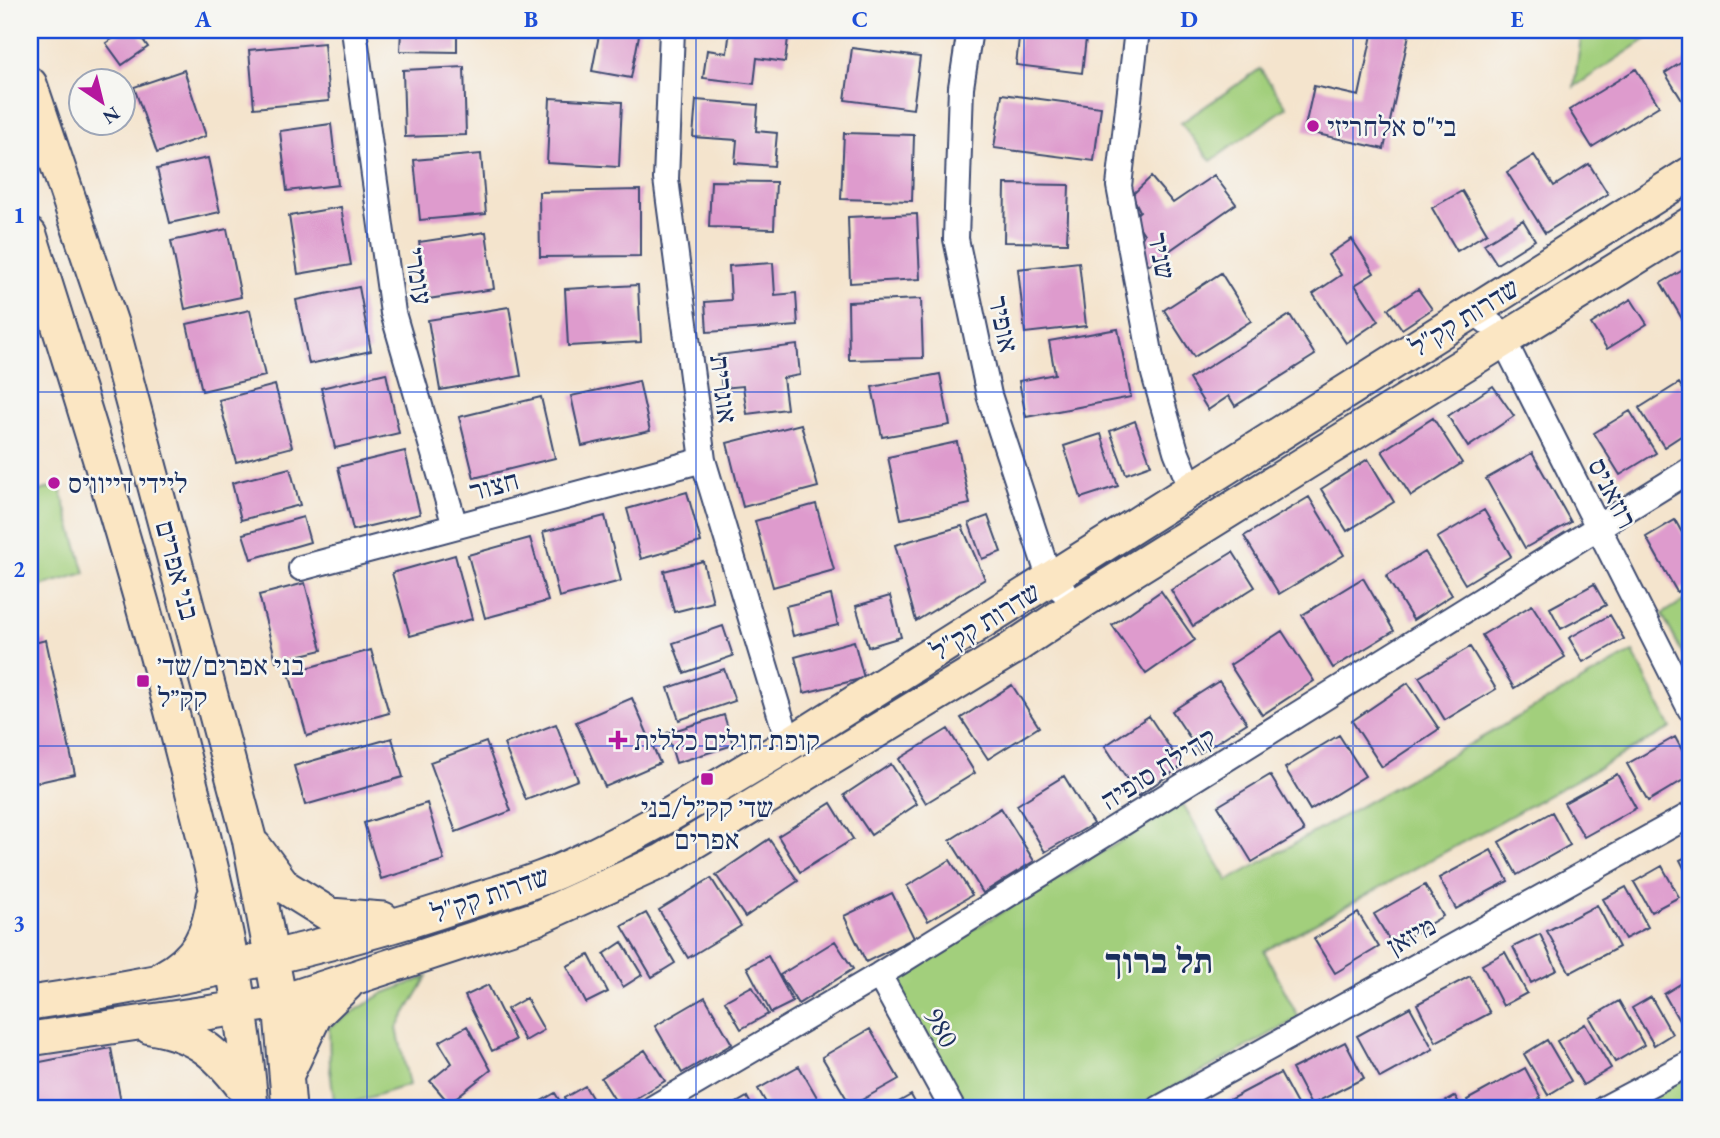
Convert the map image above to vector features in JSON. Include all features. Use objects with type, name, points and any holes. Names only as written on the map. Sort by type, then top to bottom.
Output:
[{"type":"main road","name":"בני אפרים","points":[[30,84],[112,326],[248,838],[281,1002],[289,1108]]},
{"type":"main road","name":"שדרות קק\"ל","points":[[30,1003],[148,985],[273,957],[414,920],[556,873],[685,807],[789,744],[1690,174]]},
{"type":"main road","name":"שדרות קק\"ל","points":[[30,1039],[281,1002],[537,918],[662,861],[1010,650],[1084,600],[1690,224]]},
{"type":"main road","name":"בני אפרים","points":[[30,234],[146,610],[216,884],[233,966],[250,1102]]},
{"type":"main road","points":[[248,838],[285,887],[330,915],[414,920]]},
{"type":"main road","points":[[148,985],[167,976],[195,954],[205,939],[211,920],[216,884]]},
{"type":"main road","points":[[287,1074],[315,1015],[351,980]]},
{"type":"main road","points":[[134,1025],[179,1034],[199,1042],[228,1066],[250,1102]]},
{"type":"street","name":"עומרי","points":[[354,30],[393,313],[455,526]]},
{"type":"street","name":"אוגרית","points":[[672,30],[666,179],[703,460],[789,744]]},
{"type":"street","name":"אופיר","points":[[970,30],[961,87],[956,239],[989,395],[1050,580]]},
{"type":"street","name":"שניר","points":[[1136,30],[1119,186],[1154,374],[1176,451],[1191,488]]},
{"type":"street","name":"רוזאניס","points":[[1474,312],[1497,329],[1504,341],[1690,709]]},
{"type":"street","name":"חצור","points":[[301,568],[703,460]]},
{"type":"street","name":"קהילת סופיה","points":[[653,1108],[879,975],[1598,530],[1690,470]]},
{"type":"street","points":[[1050,580],[1071,598],[1084,600]]},
{"type":"street","name":"מיזאן","points":[[1160,1108],[1690,815]]},
{"type":"street","name":"980","points":[[879,975],[952,1108]]},
{"type":"street","points":[[1605,1108],[1690,1063]]},
{"type":"green space","points":[[1582,30],[1660,30],[1574,87]]},
{"type":"green space","points":[[1260,69],[1287,107],[1211,161],[1181,123]]},
{"type":"green space","points":[[59,485],[85,573],[30,589],[30,494]]},
{"type":"green space","points":[[1690,597],[1690,668],[1662,614]]},
{"type":"green space","points":[[1633,652],[1671,728],[1264,951],[1299,1018],[1136,1108],[965,1108],[891,978],[1183,804],[1228,881]]},
{"type":"green space","points":[[427,977],[397,1028],[409,1085],[335,1108],[330,1069],[329,1027],[384,993]]},
{"type":"green space","points":[[1690,1075],[1690,1108],[1626,1108]]},
{"type":"building","points":[[126,30],[136,30],[148,47],[122,65],[106,43]]},
{"type":"building","points":[[401,30],[457,30],[457,52],[400,51]]},
{"type":"building","points":[[600,30],[640,30],[631,78],[592,71]]},
{"type":"building","points":[[730,30],[789,30],[785,62],[757,58],[754,84],[703,78],[707,50],[727,53]]},
{"type":"building","points":[[1020,30],[1087,30],[1082,73],[1016,65]]},
{"type":"building","points":[[1373,30],[1410,30],[1384,149],[1304,131],[1314,86],[1359,96]]},
{"type":"building","points":[[324,43],[329,101],[254,108],[249,50]]},
{"type":"building","points":[[852,48],[920,57],[913,109],[845,100]]},
{"type":"building","points":[[1690,57],[1690,113],[1665,73]]},
{"type":"building","points":[[464,67],[466,135],[405,137],[403,70]]},
{"type":"building","points":[[1636,69],[1659,106],[1592,147],[1569,110]]},
{"type":"building","points":[[184,70],[206,136],[157,153],[136,86]]},
{"type":"building","points":[[1002,94],[1101,107],[1094,161],[994,148]]},
{"type":"building","points":[[550,98],[622,102],[619,167],[547,163]]},
{"type":"building","points":[[696,100],[758,105],[756,131],[777,133],[774,166],[735,163],[737,140],[693,137]]},
{"type":"building","points":[[331,124],[338,185],[287,191],[280,131]]},
{"type":"building","points":[[844,133],[914,135],[912,201],[841,199]]},
{"type":"building","points":[[481,154],[486,214],[420,220],[414,160]]},
{"type":"building","points":[[1534,155],[1554,186],[1589,164],[1608,194],[1545,233],[1507,172]]},
{"type":"building","points":[[208,158],[220,212],[170,223],[157,169]]},
{"type":"building","points":[[1214,175],[1236,204],[1149,265],[1138,247],[1144,234],[1133,217],[1140,211],[1132,195],[1151,177],[1173,203]]},
{"type":"building","points":[[711,181],[776,182],[774,229],[709,227]]},
{"type":"building","points":[[1005,184],[1069,185],[1067,243],[1004,242]]},
{"type":"building","points":[[640,190],[640,256],[540,257],[539,192]]},
{"type":"building","points":[[1462,191],[1487,233],[1457,251],[1432,208]]},
{"type":"building","points":[[341,207],[351,265],[298,274],[289,216]]},
{"type":"building","points":[[917,214],[920,279],[850,283],[848,217]]},
{"type":"building","points":[[1523,220],[1535,240],[1497,264],[1484,244]]},
{"type":"building","points":[[227,229],[241,297],[185,309],[171,241]]},
{"type":"building","points":[[486,232],[494,289],[428,299],[419,242]]},
{"type":"building","points":[[1352,239],[1374,273],[1355,285],[1379,321],[1346,343],[1313,294],[1341,275],[1328,255]]},
{"type":"building","points":[[1079,262],[1086,326],[1025,333],[1018,269]]},
{"type":"building","points":[[773,263],[775,295],[796,293],[798,326],[707,332],[705,302],[731,300],[729,266]]},
{"type":"building","points":[[1690,266],[1690,318],[1684,322],[1661,283]]},
{"type":"building","points":[[1221,273],[1251,321],[1194,357],[1164,310]]},
{"type":"building","points":[[638,285],[641,342],[568,346],[565,289]]},
{"type":"building","points":[[359,287],[371,351],[309,364],[296,300]]},
{"type":"building","points":[[1418,289],[1432,309],[1402,329],[1388,309]]},
{"type":"building","points":[[921,299],[923,358],[849,360],[848,302]]},
{"type":"building","points":[[1631,299],[1647,324],[1607,349],[1591,324]]},
{"type":"building","points":[[509,307],[521,376],[440,390],[428,320]]},
{"type":"building","points":[[250,310],[265,376],[202,391],[187,324]]},
{"type":"building","points":[[1290,315],[1315,355],[1235,406],[1229,396],[1208,410],[1189,379]]},
{"type":"building","points":[[1118,329],[1131,397],[1026,417],[1019,381],[1055,374],[1049,341]]},
{"type":"building","points":[[797,345],[800,375],[783,378],[787,409],[747,414],[743,386],[722,388],[718,355]]},
{"type":"building","points":[[386,373],[399,433],[335,448],[321,388]]},
{"type":"building","points":[[940,374],[950,425],[882,437],[872,387]]},
{"type":"building","points":[[639,381],[650,431],[582,446],[571,396]]},
{"type":"building","points":[[1679,383],[1690,400],[1690,430],[1664,447],[1639,408]]},
{"type":"building","points":[[275,385],[292,447],[236,462],[219,400]]},
{"type":"building","points":[[1493,386],[1514,416],[1468,447],[1448,416]]},
{"type":"building","points":[[541,397],[555,458],[474,478],[459,417]]},
{"type":"building","points":[[1630,411],[1656,453],[1620,475],[1594,433]]},
{"type":"building","points":[[1433,418],[1462,463],[1411,496],[1382,451]]},
{"type":"building","points":[[1135,421],[1151,465],[1126,474],[1110,431]]},
{"type":"building","points":[[801,424],[818,487],[743,507],[727,443]]},
{"type":"building","points":[[1101,434],[1118,486],[1081,498],[1064,446]]},
{"type":"building","points":[[957,442],[970,504],[901,519],[888,457]]},
{"type":"building","points":[[405,451],[420,514],[353,530],[338,467]]},
{"type":"building","points":[[1532,453],[1571,522],[1525,548],[1486,479]]},
{"type":"building","points":[[1368,459],[1394,502],[1347,531],[1321,489]]},
{"type":"building","points":[[290,468],[300,505],[241,520],[232,483]]},
{"type":"building","points":[[687,492],[701,542],[641,559],[627,509]]},
{"type":"building","points":[[1309,497],[1344,555],[1279,594],[1244,536]]},
{"type":"building","points":[[816,504],[834,570],[773,587],[755,521]]},
{"type":"building","points":[[1484,510],[1511,556],[1465,584],[1437,538]]},
{"type":"building","points":[[605,516],[621,581],[559,597],[543,532]]},
{"type":"building","points":[[988,516],[1001,552],[982,559],[969,523]]},
{"type":"building","points":[[303,517],[310,542],[251,559],[243,534]]},
{"type":"building","points":[[1675,520],[1690,547],[1690,584],[1677,592],[1646,537]]},
{"type":"building","points":[[962,526],[985,579],[916,621],[895,545]]},
{"type":"building","points":[[530,538],[548,601],[485,618],[468,555]]},
{"type":"building","points":[[1233,552],[1255,587],[1193,626],[1171,590]]},
{"type":"building","points":[[1425,552],[1452,595],[1413,620],[1386,576]]},
{"type":"building","points":[[455,555],[472,619],[410,636],[392,573]]},
{"type":"building","points":[[703,561],[713,602],[674,612],[664,571]]},
{"type":"building","points":[[1363,578],[1394,631],[1333,668],[1302,615]]},
{"type":"building","points":[[305,583],[322,650],[276,661],[259,595]]},
{"type":"building","points":[[1594,584],[1606,605],[1561,629],[1550,608]]},
{"type":"building","points":[[1161,591],[1195,640],[1146,674],[1112,625]]},
{"type":"building","points":[[831,595],[838,625],[793,636],[786,606]]},
{"type":"building","points":[[890,596],[901,637],[868,647],[856,606]]},
{"type":"building","points":[[1532,605],[1565,657],[1514,688],[1482,635]]},
{"type":"building","points":[[1610,615],[1624,639],[1583,662],[1569,638]]},
{"type":"building","points":[[723,626],[733,656],[684,673],[673,643]]},
{"type":"building","points":[[1282,631],[1314,681],[1262,715],[1230,665]]},
{"type":"building","points":[[46,640],[75,774],[30,784],[30,644]]},
{"type":"building","points":[[854,641],[864,678],[804,693],[795,657]]},
{"type":"building","points":[[1470,647],[1496,689],[1445,720],[1419,677]]},
{"type":"building","points":[[371,650],[389,713],[307,736],[289,673]]},
{"type":"building","points":[[724,669],[735,701],[679,720],[668,688]]},
{"type":"building","points":[[1219,681],[1247,723],[1200,753],[1172,711]]},
{"type":"building","points":[[1408,683],[1439,729],[1382,767],[1352,721]]},
{"type":"building","points":[[1012,685],[1039,727],[988,759],[961,718]]},
{"type":"building","points":[[632,698],[660,763],[605,787],[576,722]]},
{"type":"building","points":[[724,715],[733,745],[676,763],[667,733]]},
{"type":"building","points":[[1149,716],[1182,766],[1138,796],[1105,746]]},
{"type":"building","points":[[556,724],[578,780],[526,800],[504,744]]},
{"type":"building","points":[[948,729],[975,773],[926,803],[899,759]]},
{"type":"building","points":[[1339,735],[1365,776],[1310,810],[1285,768]]},
{"type":"building","points":[[1675,737],[1690,765],[1690,776],[1648,801],[1627,764]]},
{"type":"building","points":[[392,738],[403,777],[305,805],[294,766]]},
{"type":"building","points":[[486,742],[511,811],[456,832],[430,762]]},
{"type":"building","points":[[891,764],[917,804],[871,835],[844,795]]},
{"type":"building","points":[[1617,774],[1636,808],[1584,837],[1564,803]]},
{"type":"building","points":[[1270,775],[1304,831],[1252,862],[1218,806]]},
{"type":"building","points":[[1064,776],[1093,824],[1045,852],[1017,805]]},
{"type":"building","points":[[427,803],[444,860],[381,879],[364,823]]},
{"type":"building","points":[[831,803],[853,839],[800,872],[778,836]]},
{"type":"building","points":[[1001,808],[1034,861],[983,893],[950,840]]},
{"type":"building","points":[[1552,812],[1570,845],[1517,875],[1499,842]]},
{"type":"building","points":[[769,839],[798,881],[745,917],[716,875]]},
{"type":"building","points":[[1491,850],[1508,881],[1456,909],[1439,878]]},
{"type":"building","points":[[1690,855],[1690,880],[1680,860]]},
{"type":"building","points":[[950,860],[972,895],[928,921],[907,886]]},
{"type":"building","points":[[1662,866],[1679,897],[1651,912],[1634,882]]},
{"type":"building","points":[[711,878],[741,926],[688,958],[659,910]]},
{"type":"building","points":[[1425,885],[1443,916],[1393,946],[1374,914]]},
{"type":"building","points":[[1626,887],[1648,927],[1625,939],[1603,899]]},
{"type":"building","points":[[892,893],[914,938],[866,962],[844,916]]},
{"type":"building","points":[[1597,905],[1619,947],[1570,973],[1547,931]]},
{"type":"building","points":[[646,913],[675,963],[652,977],[622,926]]},
{"type":"building","points":[[1358,913],[1379,947],[1335,973],[1314,939]]},
{"type":"building","points":[[1540,934],[1557,970],[1531,983],[1513,947]]},
{"type":"building","points":[[835,941],[853,969],[798,1004],[780,975]]},
{"type":"building","points":[[622,942],[642,975],[623,987],[604,954]]},
{"type":"building","points":[[1505,952],[1527,993],[1503,1006],[1482,965]]},
{"type":"building","points":[[589,955],[608,992],[586,1003],[567,966]]},
{"type":"building","points":[[768,956],[793,1002],[771,1013],[747,967]]},
{"type":"building","points":[[1470,976],[1490,1013],[1436,1042],[1417,1004]]},
{"type":"building","points":[[1690,978],[1690,1031],[1686,1033],[1664,994]]},
{"type":"building","points":[[488,985],[515,1040],[492,1051],[465,996]]},
{"type":"building","points":[[752,986],[768,1014],[741,1029],[725,1001]]},
{"type":"building","points":[[705,997],[732,1044],[682,1073],[655,1026]]},
{"type":"building","points":[[1651,997],[1672,1034],[1654,1045],[1632,1008]]},
{"type":"building","points":[[526,998],[544,1030],[525,1041],[507,1009]]},
{"type":"building","points":[[1619,1001],[1644,1045],[1615,1062],[1590,1018]]},
{"type":"building","points":[[1410,1007],[1433,1049],[1380,1078],[1357,1036]]},
{"type":"building","points":[[1585,1024],[1611,1068],[1583,1085],[1557,1041]]},
{"type":"building","points":[[467,1026],[491,1070],[449,1103],[430,1081],[452,1063],[439,1042]]},
{"type":"building","points":[[870,1029],[899,1079],[851,1106],[822,1057]]},
{"type":"building","points":[[1547,1040],[1571,1081],[1548,1095],[1524,1054]]},
{"type":"building","points":[[1345,1042],[1364,1078],[1311,1105],[1292,1069]]},
{"type":"building","points":[[111,1048],[122,1108],[30,1108],[30,1064]]},
{"type":"building","points":[[645,1050],[665,1081],[620,1108],[601,1078]]},
{"type":"building","points":[[799,1066],[821,1104],[813,1108],[769,1108],[758,1089]]},
{"type":"building","points":[[1525,1068],[1541,1098],[1523,1108],[1471,1108],[1467,1100]]},
{"type":"building","points":[[1280,1073],[1299,1108],[1230,1108],[1227,1101]]},
{"type":"building","points":[[585,1086],[598,1108],[570,1108],[564,1098]]},
{"type":"building","points":[[555,1093],[564,1108],[529,1108]]},
{"type":"building","points":[[911,1095],[918,1108],[888,1108]]},
{"type":"building","points":[[1455,1096],[1462,1108],[1434,1108]]},
{"type":"building","points":[[747,1097],[753,1108],[728,1108]]},
{"type":"place","name":"בי\"ס אלחריזי","points":[[1313,126]]},
{"type":"place","name":"ליידי דייוויס","points":[[54,483]]},
{"type":"place","name":"בני אפרים/שד׳ קק״ל","points":[[143,681]]},
{"type":"place","name":"קופת חולים כללית","points":[[618,740]]},
{"type":"place","name":"שד׳ קק״ל/בני אפרים","points":[[707,779]]},
{"type":"district","name":"תל ברוך","points":[[1159,961]]}]
